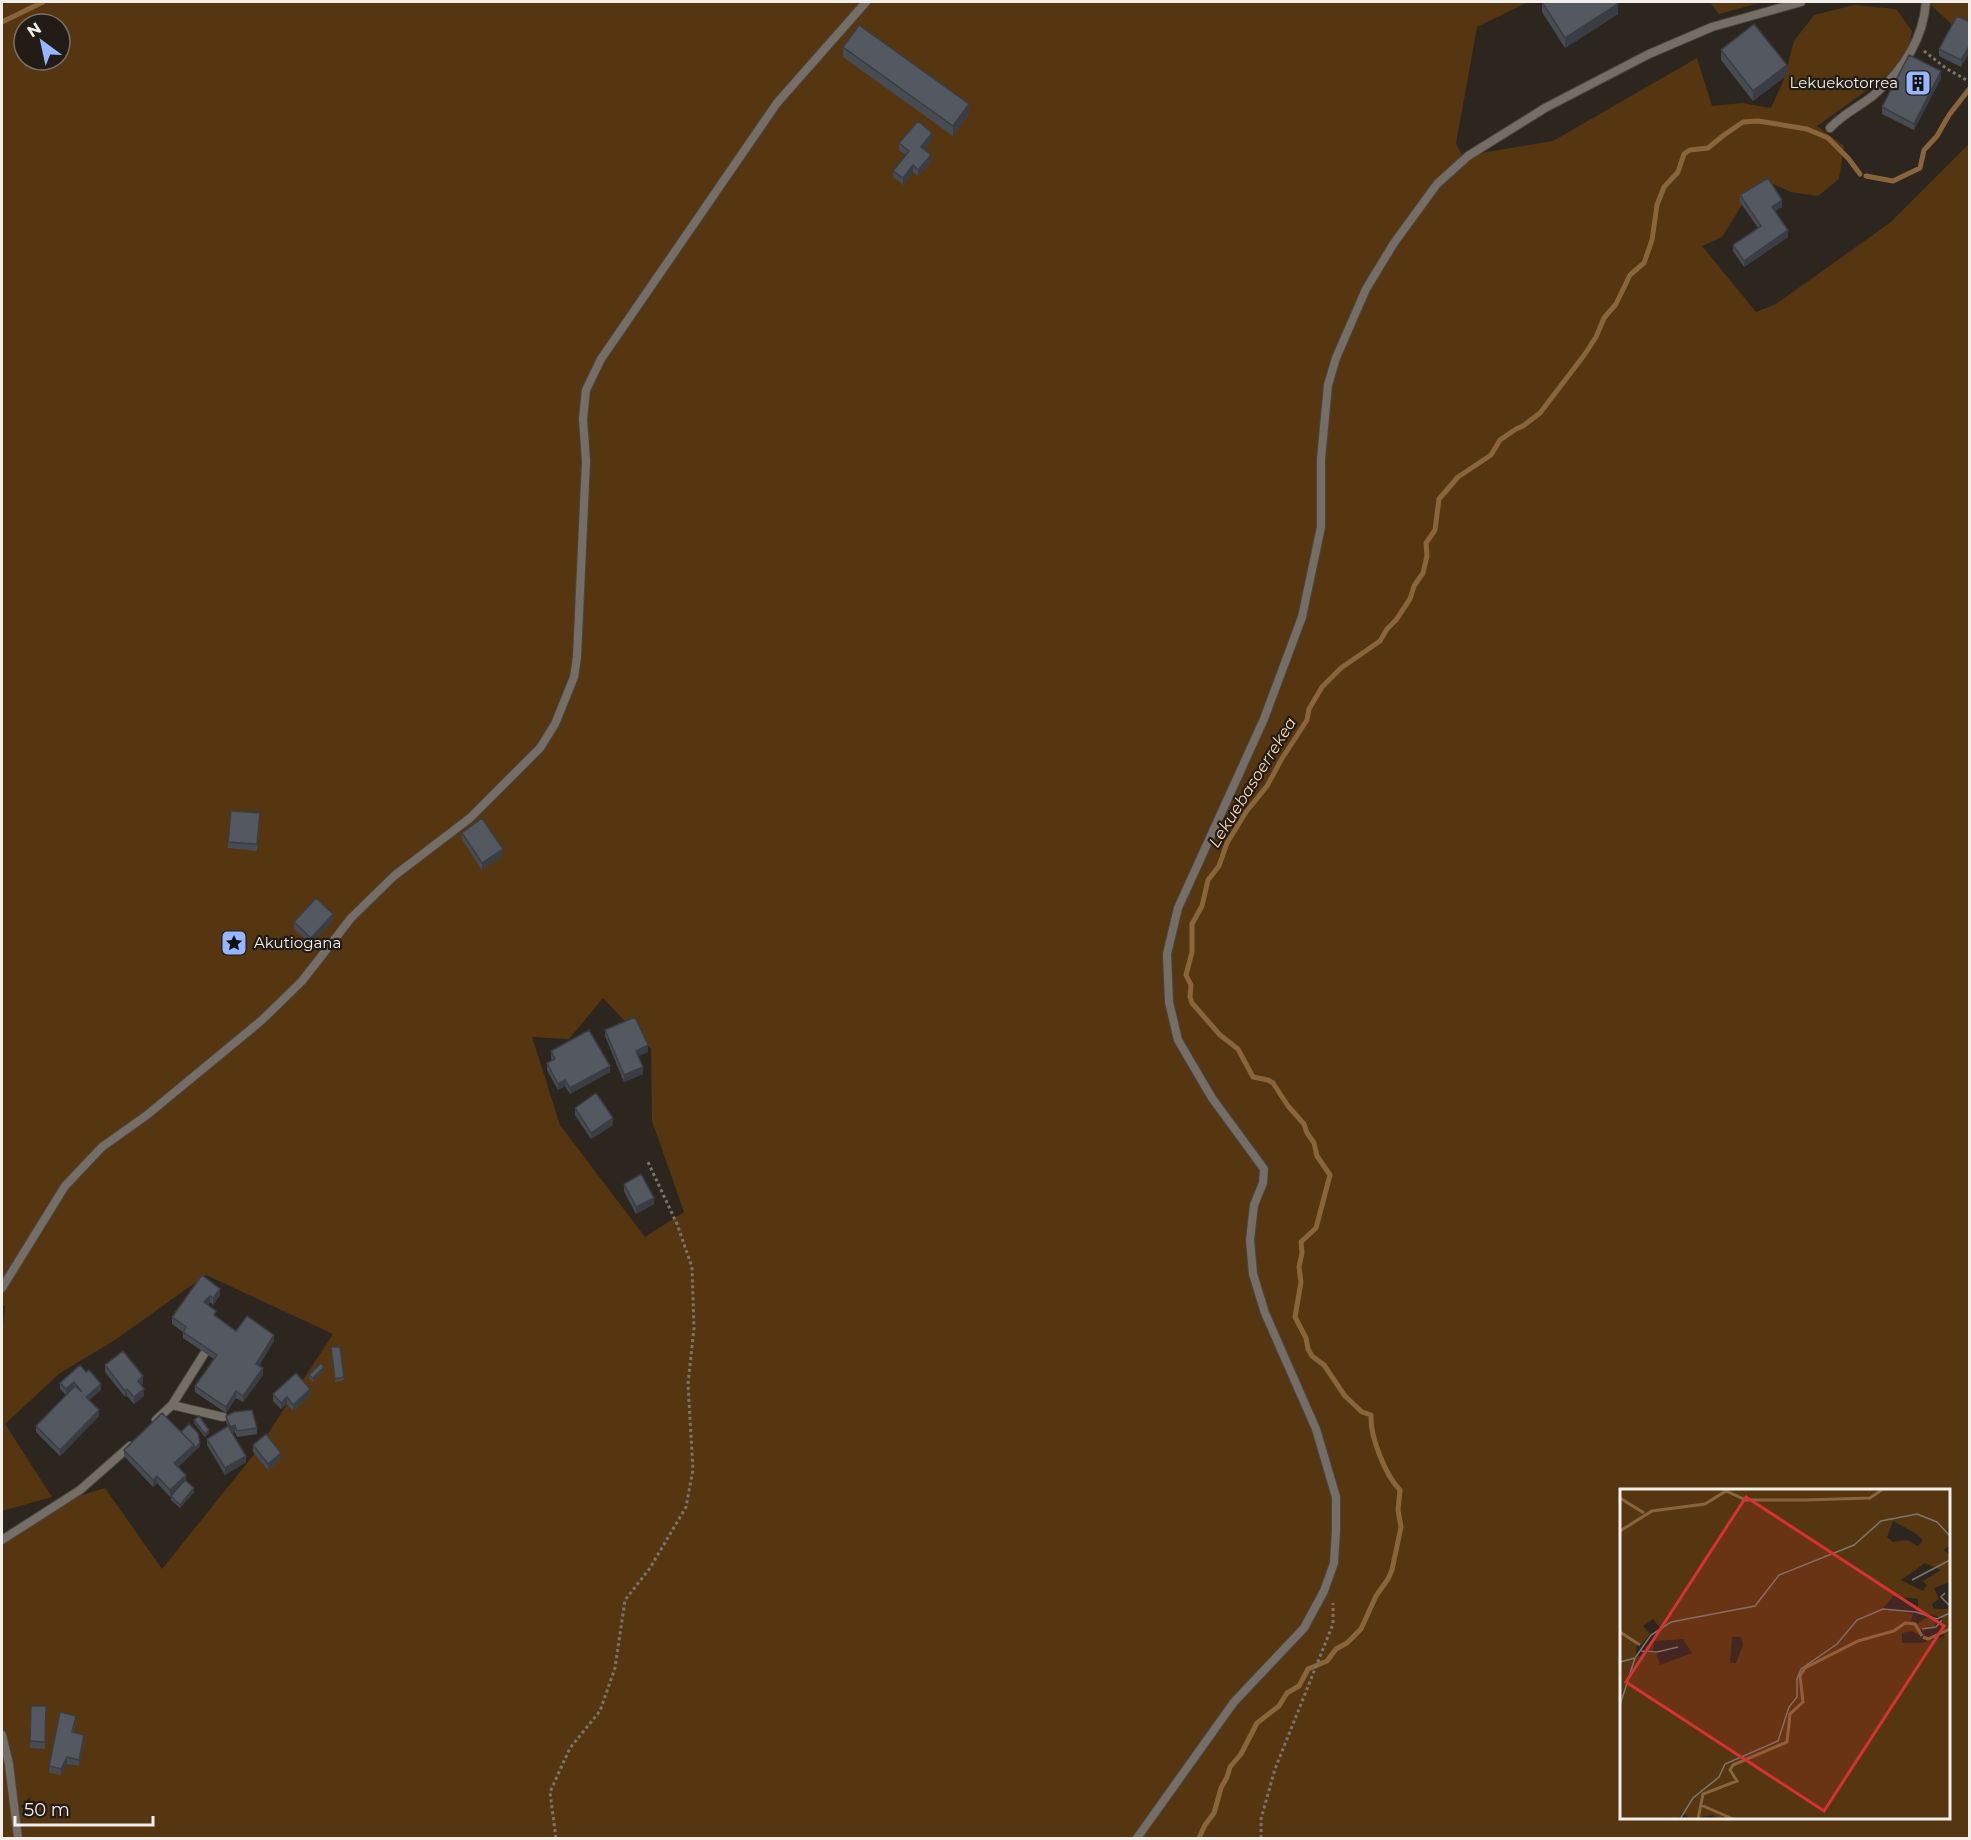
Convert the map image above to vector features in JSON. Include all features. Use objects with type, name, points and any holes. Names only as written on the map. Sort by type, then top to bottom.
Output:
[{"type":"lane","points":[[2,1288],[65,1186],[102,1147],[147,1114],[262,1020],[302,981],[351,918],[394,876],[470,818],[540,748],[555,724],[574,677],[577,657],[586,461],[583,419],[586,390],[601,359],[743,149],[777,103],[866,2]]},
{"type":"lane","points":[[1137,1839],[1234,1702],[1304,1629],[1324,1591],[1334,1563],[1336,1497],[1320,1440],[1265,1313],[1252,1274],[1250,1240],[1254,1205],[1263,1183],[1264,1169],[1212,1098],[1178,1040],[1169,1002],[1167,954],[1178,908],[1264,719],[1302,617],[1321,527],[1321,459],[1328,385],[1336,358],[1366,289],[1394,243],[1437,184],[1468,156],[1545,108],[1649,54],[1712,27],[1801,2]]},
{"type":"lane","points":[[1830,128],[1841,116],[1874,95],[1892,76],[1916,44],[1924,22],[1926,2]]},
{"type":"lane","points":[[147,1429],[172,1405],[204,1354]]},
{"type":"lane","points":[[172,1405],[223,1417]]},
{"type":"lane","points":[[2,1540],[80,1490],[114,1462],[139,1437]]},
{"type":"lane","points":[[2,1735],[9,1764],[18,1839]]},
{"type":"path","points":[[1916,44],[1962,79],[1970,82]]},
{"type":"path","points":[[556,1839],[550,1792],[570,1748],[600,1711],[615,1668],[625,1599],[650,1568],[686,1507],[693,1470],[688,1384],[694,1328],[692,1267],[677,1224],[647,1160]]},
{"type":"path","points":[[1261,1839],[1261,1819],[1275,1769],[1333,1624],[1334,1593]]},
{"type":"shaded area","points":[[2,2],[1528,2],[1477,27],[1456,144],[1463,156],[1553,141],[1697,58],[1712,106],[1742,103],[1771,108],[1784,79],[1794,41],[1814,15],[1854,5],[1896,9],[1912,31],[1907,56],[1880,81],[1817,126],[1844,146],[1839,179],[1818,196],[1791,192],[1766,181],[1748,195],[1722,237],[1702,246],[1756,312],[1776,304],[1891,222],[1969,144],[1969,1838],[2,1838],[2,1545],[79,1496],[105,1488],[162,1569],[256,1452],[333,1334],[206,1275],[115,1340],[60,1373],[5,1424],[52,1497],[2,1511],[2,1335],[5,1306],[2,1305]],"holes":[[[603,998],[651,1049],[652,1121],[684,1212],[645,1237],[560,1125],[532,1037],[569,1039]]]},
{"type":"shaded area","points":[[1710,2],[1763,2],[1719,14]]},
{"type":"shaded area","points":[[1928,2],[1969,2],[1969,41]]},
{"type":"building","points":[[1542,2],[1616,2],[1618,4],[1565,38]]},
{"type":"building","points":[[1957,16],[1970,22],[1970,45],[1961,60],[1939,49]]},
{"type":"building","points":[[1754,24],[1787,65],[1753,91],[1721,50]]},
{"type":"building","points":[[859,25],[969,104],[953,126],[843,47]]},
{"type":"building","points":[[1909,55],[1941,71],[1914,124],[1882,107]]},
{"type":"building","points":[[918,121],[932,133],[921,147],[931,155],[918,170],[913,165],[903,178],[893,171],[909,151],[899,143]]},
{"type":"building","points":[[1768,178],[1782,200],[1772,207],[1788,230],[1744,261],[1733,245],[1761,226],[1740,195]]},
{"type":"building","points":[[231,811],[260,813],[257,844],[228,842]]},
{"type":"building","points":[[482,818],[503,849],[482,863],[462,833]]},
{"type":"building","points":[[316,898],[333,914],[311,938],[294,922]]},
{"type":"building","points":[[635,1017],[648,1045],[636,1051],[643,1067],[624,1075],[605,1030]]},
{"type":"building","points":[[589,1030],[610,1066],[570,1088],[565,1080],[558,1084],[547,1063],[555,1059],[551,1051]]},
{"type":"building","points":[[596,1093],[613,1118],[591,1133],[575,1108]]},
{"type":"building","points":[[641,1174],[654,1198],[636,1207],[624,1184]]},
{"type":"building","points":[[202,1275],[220,1289],[213,1298],[210,1296],[204,1302],[216,1311],[214,1315],[236,1331],[247,1316],[274,1335],[256,1364],[263,1368],[243,1396],[236,1391],[226,1407],[195,1386],[217,1355],[183,1332],[186,1327],[172,1317]]},
{"type":"building","points":[[331,1347],[340,1347],[344,1377],[335,1379]]},
{"type":"building","points":[[123,1351],[143,1376],[138,1381],[144,1389],[134,1397],[127,1389],[125,1391],[105,1365]]},
{"type":"building","points":[[321,1363],[324,1367],[313,1378],[309,1375]]},
{"type":"building","points":[[80,1365],[86,1372],[89,1370],[101,1384],[86,1397],[99,1410],[60,1450],[36,1426],[75,1386],[82,1392],[74,1382],[66,1389],[60,1383]]},
{"type":"building","points":[[296,1373],[310,1389],[293,1405],[287,1397],[281,1403],[273,1394]]},
{"type":"building","points":[[252,1410],[257,1428],[237,1431],[235,1425],[230,1427],[226,1416],[234,1412]]},
{"type":"building","points":[[162,1413],[194,1445],[174,1463],[186,1475],[170,1490],[157,1476],[153,1480],[124,1450]]},
{"type":"building","points":[[199,1416],[209,1430],[205,1434],[194,1420]]},
{"type":"building","points":[[189,1424],[198,1433],[200,1443],[194,1449],[194,1445],[181,1432]]},
{"type":"building","points":[[228,1426],[246,1456],[225,1468],[207,1439]]},
{"type":"building","points":[[266,1434],[281,1453],[268,1464],[253,1445]]},
{"type":"building","points":[[185,1480],[194,1488],[180,1505],[171,1496]]},
{"type":"building","points":[[31,1706],[46,1706],[45,1742],[30,1741]]},
{"type":"building","points":[[60,1712],[76,1716],[72,1732],[84,1735],[79,1760],[67,1757],[61,1769],[49,1766]]},
{"type":"waterway","points":[[2,22],[43,2]]},
{"type":"waterway","name":"Lekuebasoerrekea","points":[[1866,176],[1893,181],[1920,168],[1924,150],[1937,136],[1949,115],[1970,88]]},
{"type":"waterway","name":"Lekuebasoerrekea","points":[[1199,1838],[1214,1813],[1230,1767],[1241,1754],[1257,1723],[1279,1706],[1287,1693],[1299,1686],[1308,1669],[1327,1661],[1336,1649],[1347,1643],[1361,1629],[1376,1596],[1392,1570],[1401,1527],[1398,1510],[1400,1490],[1389,1475],[1380,1455],[1373,1433],[1371,1415],[1362,1412],[1345,1396],[1324,1365],[1312,1356],[1295,1317],[1301,1282],[1299,1267],[1302,1253],[1301,1242],[1316,1228],[1330,1175],[1317,1156],[1314,1143],[1304,1124],[1288,1106],[1273,1083],[1253,1077],[1238,1049],[1220,1035],[1192,1003],[1190,997],[1191,985],[1186,975],[1192,952],[1192,924],[1202,906],[1208,880],[1219,866],[1227,843],[1246,812],[1267,786],[1307,720],[1309,709],[1322,687],[1341,668],[1380,641],[1410,599],[1414,586],[1423,573],[1427,556],[1426,543],[1435,530],[1439,499],[1458,477],[1491,455],[1500,440],[1540,413],[1585,354],[1604,318],[1616,304],[1630,275],[1644,263],[1652,240],[1657,205],[1664,187],[1678,172],[1684,154],[1690,150],[1708,148],[1743,122],[1758,121],[1807,129],[1828,138],[1860,174]]},
{"type":"place","name":"Lekuekotorrea","points":[[1918,83]]},
{"type":"place","name":"Akutiogana","points":[[234,943]]}]
